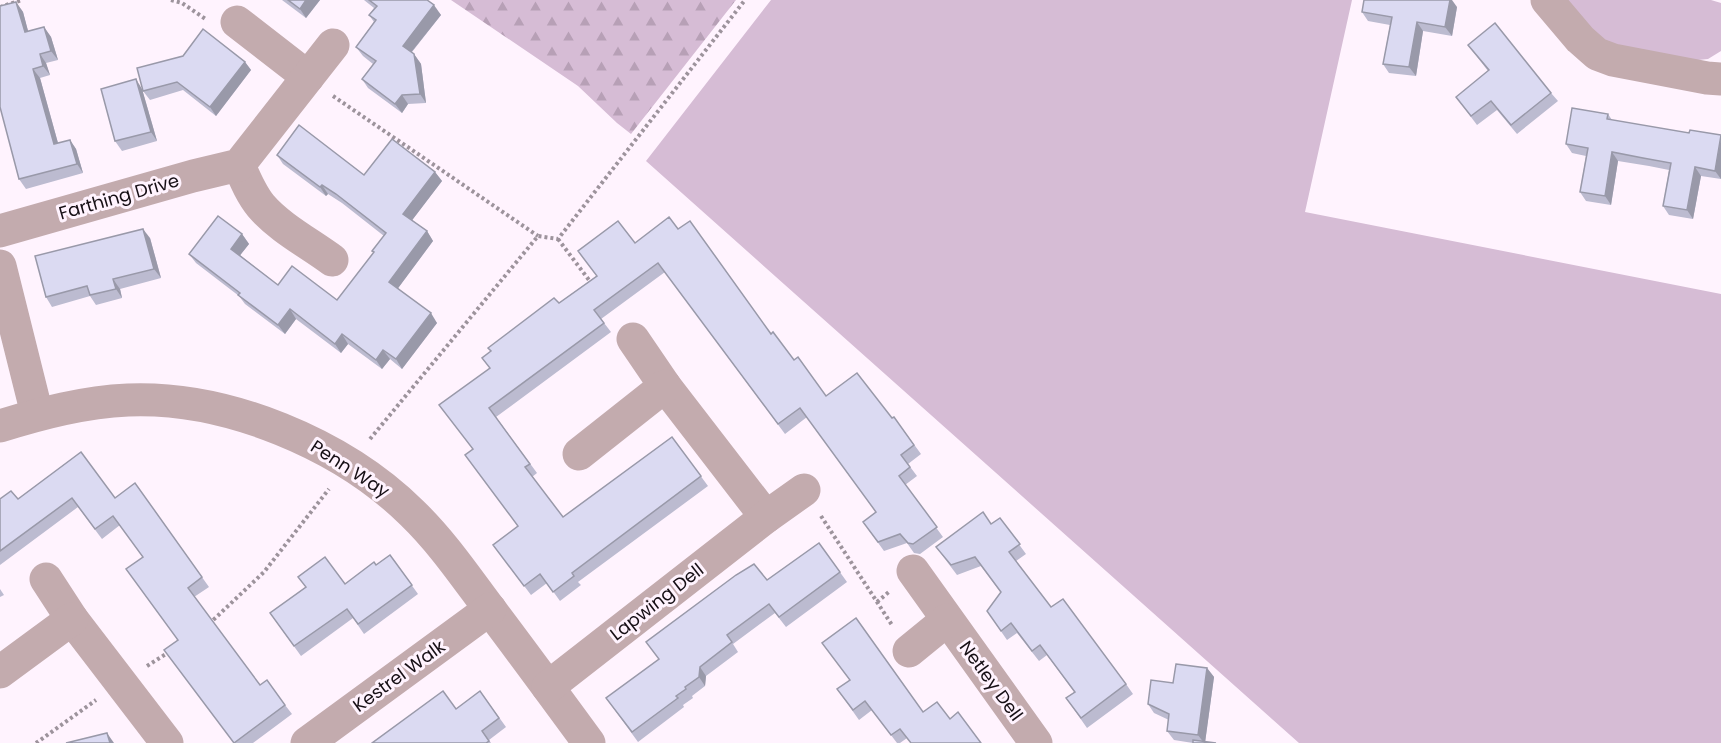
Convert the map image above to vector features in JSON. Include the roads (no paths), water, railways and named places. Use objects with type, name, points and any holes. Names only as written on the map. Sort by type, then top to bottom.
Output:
[{"type":"street","points":[[1546,0],[1580,39],[1597,54],[1613,60],[1721,79]]},
{"type":"street","points":[[237,22],[308,77]]},
{"type":"street","points":[[332,260],[278,221],[262,206],[246,182],[239,165],[333,45]]},
{"type":"street","name":"Farthing Drive","points":[[0,231],[239,165]]},
{"type":"street","points":[[0,266],[38,414]]},
{"type":"street","points":[[633,339],[665,386],[766,517]]},
{"type":"street","points":[[579,454],[665,386]]},
{"type":"street","name":"Penn Way","points":[[0,426],[38,414],[79,405],[129,400],[179,402],[228,412],[273,426],[310,442],[349,464],[412,512],[442,546],[589,743]]},
{"type":"street","name":"Lapwing Dell","points":[[548,687],[804,490]]},
{"type":"street","name":"Netley Dell","points":[[913,571],[1036,743]]},
{"type":"street","points":[[46,579],[72,619],[167,743]]},
{"type":"street","name":"Kestrel Walk","points":[[308,743],[490,609]]},
{"type":"street","points":[[0,672],[72,619]]},
{"type":"street","points":[[909,651],[947,620]]}]
